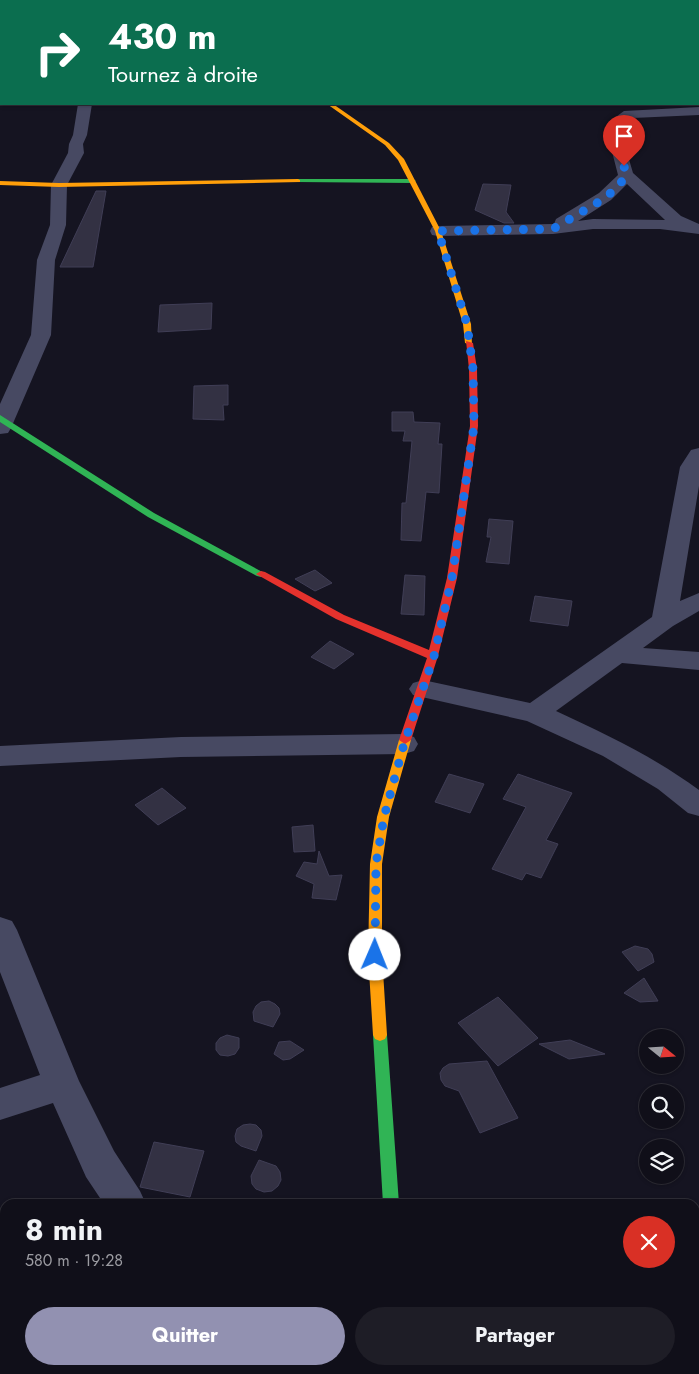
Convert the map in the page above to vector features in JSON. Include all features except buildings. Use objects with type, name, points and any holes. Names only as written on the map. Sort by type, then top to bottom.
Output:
[{"type":"main road","points":[[331,105],[387,144],[401,159],[413,181],[438,231],[467,324],[473,369],[474,426],[452,578],[434,656],[404,744],[384,817],[376,864],[375,955],[391,1199]]},
{"type":"main road","points":[[0,183],[59,185],[254,181],[413,181]]},
{"type":"main road","points":[[1,422],[151,515],[340,617],[434,656]]},
{"type":"street","points":[[1,422],[41,336],[46,260],[58,225],[59,185],[76,152],[85,105]]},
{"type":"street","points":[[695,228],[675,220],[626,175],[614,132],[626,109],[699,111]]},
{"type":"street","points":[[553,229],[602,200],[618,187],[626,175]]},
{"type":"street","points":[[438,231],[553,229],[593,224],[660,224],[695,228]]},
{"type":"street","points":[[664,620],[691,467],[699,455]]},
{"type":"street","points":[[535,713],[664,620],[699,601]]},
{"type":"street","points":[[617,654],[699,661]]},
{"type":"street","points":[[423,689],[535,713],[612,749],[668,782],[699,805]]},
{"type":"street","points":[[0,756],[181,747],[404,744]]},
{"type":"street","points":[[0,930],[62,1084],[100,1164],[123,1199]]},
{"type":"street","points":[[0,1104],[62,1084]]},
{"type":"traffic: fast","points":[[298,181],[413,181]]},
{"type":"traffic: fast","points":[[0,418],[151,515],[261,574]]},
{"type":"traffic: fast","points":[[380,1035],[391,1199]]},
{"type":"traffic: slow","points":[[331,105],[387,144],[401,159],[438,231],[467,324],[469,343]]},
{"type":"traffic: slow","points":[[0,183],[59,185],[298,181]]},
{"type":"traffic: slow","points":[[380,1035],[375,955],[376,864],[383,817],[405,740]]},
{"type":"traffic: jam","points":[[405,740],[433,656],[452,578],[474,426],[473,369],[469,343]]},
{"type":"traffic: jam","points":[[261,574],[340,617],[433,656]]},
{"type":"route","points":[[375,955],[376,864],[384,817],[404,744],[434,656],[452,578],[474,426],[473,369],[467,324],[438,231],[553,229],[602,200],[618,187],[626,175],[624,166]]}]
